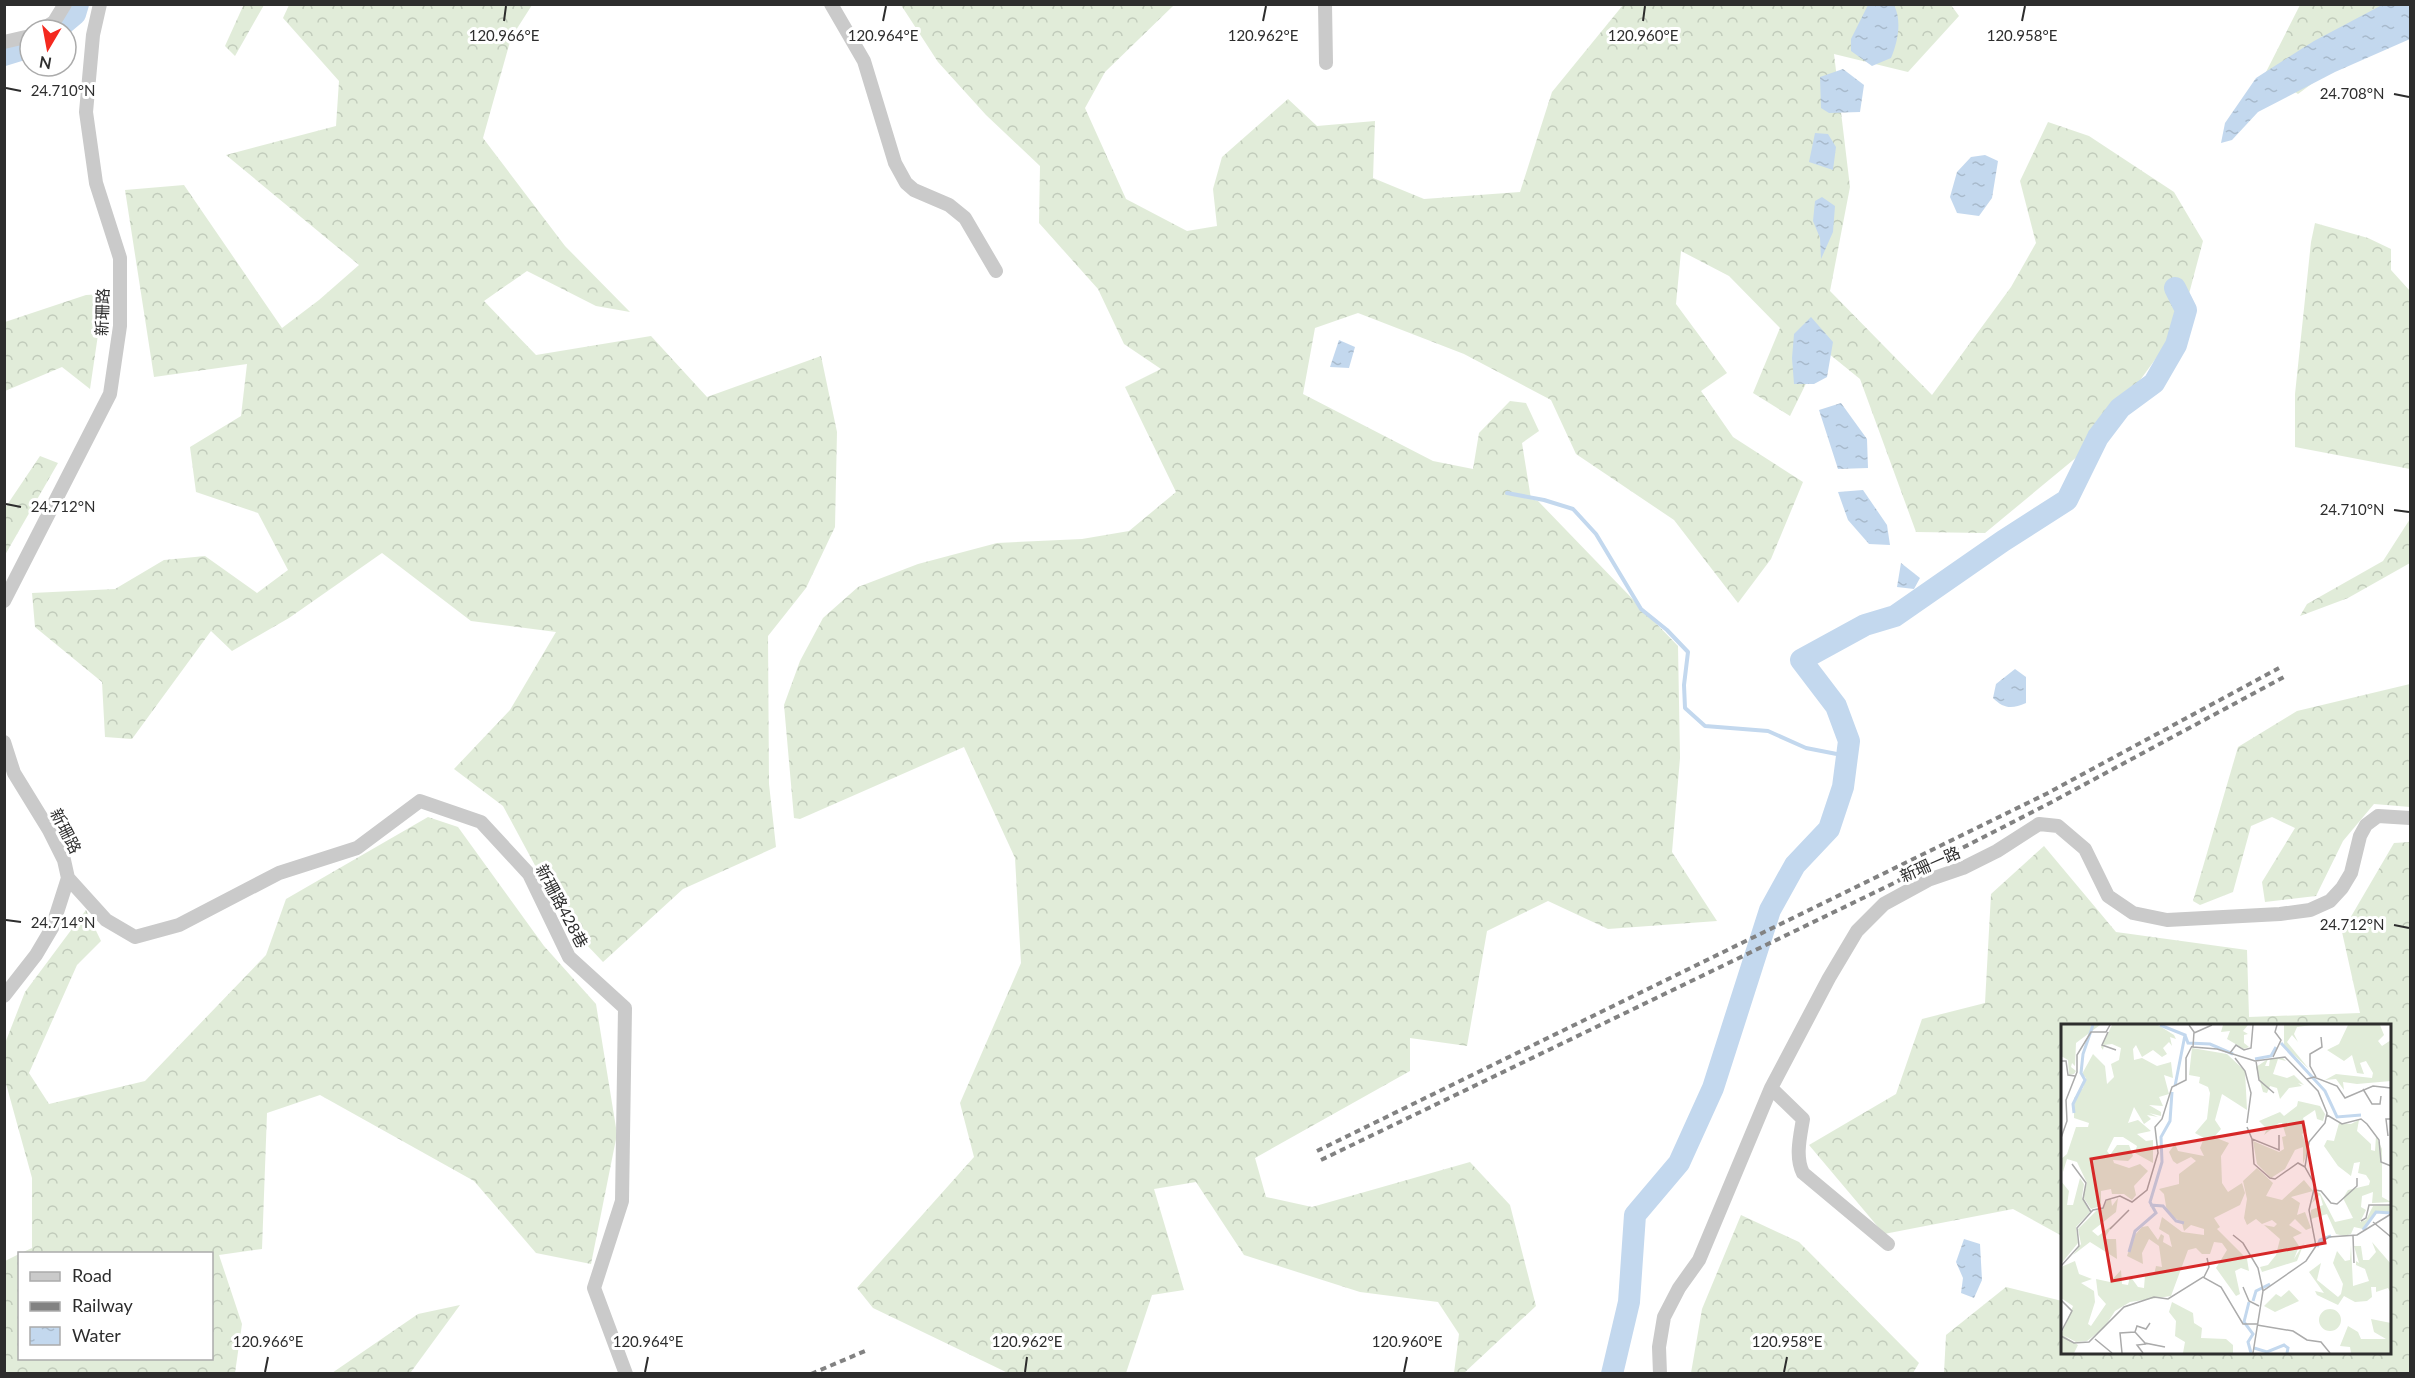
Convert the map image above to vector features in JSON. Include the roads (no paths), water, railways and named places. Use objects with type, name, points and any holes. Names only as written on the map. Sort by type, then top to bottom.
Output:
[{"type":"street","points":[[56,18],[65,4]]},
{"type":"street","name":"新珊路","points":[[4,601],[110,394],[120,326],[120,258],[96,183],[86,112],[93,35],[100,4]]},
{"type":"street","points":[[831,4],[864,61],[895,163],[906,183],[914,190],[949,205],[965,218],[996,271]]},
{"type":"street","points":[[1325,4],[1326,63]]},
{"type":"street","name":"新珊路","points":[[4,742],[14,773],[59,850],[68,878],[52,928],[36,955],[4,996]]},
{"type":"street","name":"新珊路428巷","points":[[68,878],[106,920],[135,937],[179,925],[279,873],[357,848],[420,801],[481,822],[529,873],[569,957],[625,1008],[622,1201],[594,1288],[626,1374]]},
{"type":"street","name":"新珊一路","points":[[1660,1374],[1659,1347],[1664,1317],[1679,1288],[1703,1251],[1772,1088],[1828,978],[1857,931],[1884,904],[1928,880],[1997,851],[2039,824],[2058,826],[2085,849],[2108,897],[2133,913],[2167,920],[2280,914],[2310,910],[2330,901],[2343,888],[2351,873],[2360,836],[2366,825],[2378,816],[2410,818]]},
{"type":"street","points":[[1772,1088],[1803,1119],[1799,1139],[1799,1164],[1803,1173],[1888,1244]]},
{"type":"water","points":[[1868,5],[1894,5],[1898,18],[1896,45],[1891,58],[1872,66],[1851,51],[1851,39]]},
{"type":"water","points":[[2382,5],[2410,5],[2410,39],[2335,72],[2258,112],[2232,140],[2221,143],[2225,123],[2256,78],[2314,41]]},
{"type":"water","points":[[1843,69],[1864,85],[1860,112],[1829,113],[1821,108],[1820,77]]},
{"type":"water","points":[[1815,133],[1828,134],[1836,147],[1833,170],[1809,162]]},
{"type":"water","points":[[1985,155],[1998,161],[1992,198],[1979,216],[1957,213],[1950,197],[1957,172],[1971,157]]},
{"type":"water","points":[[1822,197],[1835,206],[1833,232],[1821,259],[1820,238],[1813,221],[1815,201]]},
{"type":"water","points":[[1811,317],[1833,342],[1827,377],[1814,384],[1794,384],[1792,358],[1794,334]]},
{"type":"water","points":[[1339,340],[1355,347],[1349,368],[1330,367]]},
{"type":"water","points":[[1841,403],[1867,439],[1868,468],[1838,469],[1819,410]]},
{"type":"water","points":[[1863,490],[1887,525],[1890,545],[1869,544],[1848,520],[1838,492]]},
{"type":"water","points":[[1901,563],[1920,578],[1914,589],[1897,587]]},
{"type":"water","points":[[2015,669],[2026,677],[2026,703],[2008,707],[1993,698],[1996,684]]},
{"type":"water","points":[[1964,1239],[1980,1244],[1982,1280],[1974,1298],[1961,1293],[1963,1278],[1956,1262]]},
{"type":"waterway","points":[[70,18],[75,14],[78,4]]},
{"type":"waterway","points":[[4,55],[18,51]]},
{"type":"waterway","points":[[1612,1374],[1629,1302],[1635,1215],[1679,1163],[1713,1088],[1770,910],[1795,865],[1829,829],[1843,787],[1849,741],[1836,706],[1801,660],[1865,625],[1895,616],[2067,500],[2098,437],[2120,408],[2154,383],[2176,345],[2186,310],[2175,288]]},
{"type":"waterway","points":[[1507,493],[1544,500],[1573,509],[1596,534],[1641,609],[1667,630],[1688,652],[1684,685],[1685,708],[1705,726],[1768,731],[1806,748],[1847,756]]},
{"type":"railway","points":[[1317,1151],[2046,794],[2279,668]]},
{"type":"railway","points":[[1321,1160],[1890,885],[2050,803],[2284,677]]},
{"type":"railway","points":[[811,1374],[865,1351]]}]
